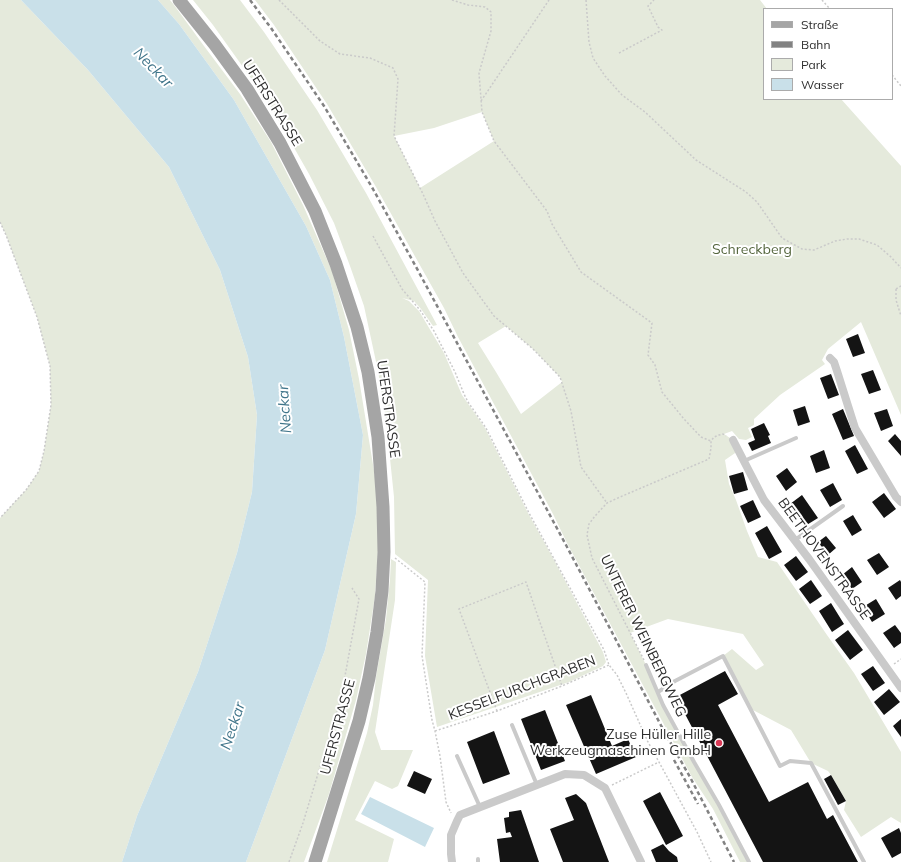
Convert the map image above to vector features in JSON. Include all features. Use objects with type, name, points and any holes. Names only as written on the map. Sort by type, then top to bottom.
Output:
[{"type":"main road","name":"UFERSTRASSE","points":[[180,0],[247,89],[280,143],[315,211],[336,264],[357,327],[368,372],[378,437],[383,507],[384,552],[382,591],[369,678],[359,721],[315,862]]},
{"type":"street","points":[[830,358],[834,362],[855,428],[896,497],[901,502]]},
{"type":"street","name":"BEETHOVENSTRASSE","points":[[733,440],[764,500],[901,688]]},
{"type":"street","points":[[452,862],[451,835],[460,815],[565,774],[584,775],[605,788],[642,862]]},
{"type":"lane","points":[[744,461],[796,438]]},
{"type":"lane","points":[[795,541],[843,506]]},
{"type":"lane","points":[[658,692],[675,681],[723,656],[780,766],[790,761],[811,763],[864,862]]},
{"type":"lane","name":"UNTERER WEINBERGWEG","points":[[646,665],[663,705],[749,862]]},
{"type":"lane","points":[[512,725],[537,784]]},
{"type":"lane","points":[[457,756],[480,807]]},
{"type":"path","points":[[279,0],[320,41],[340,54],[370,58],[393,68],[398,79],[394,136],[435,222],[463,273],[494,316],[533,349],[560,377],[571,411],[581,467],[607,503],[709,459],[711,441],[714,437],[724,434],[733,440]]},
{"type":"path","points":[[452,0],[468,5],[485,7],[491,12],[491,31],[479,73],[482,112],[494,141],[547,211],[552,224],[581,272],[652,323],[648,355],[655,364],[662,392],[684,420],[702,437],[711,441]]},
{"type":"path","points":[[481,102],[549,0]]},
{"type":"path","points":[[586,0],[589,42],[593,58],[605,76],[622,95],[645,112],[696,160],[746,192],[757,202],[782,238],[802,249],[814,250],[847,239],[859,239],[877,245],[891,256],[901,268]]},
{"type":"path","points":[[620,53],[662,30],[658,27],[648,6],[654,0]]},
{"type":"path","points":[[822,0],[829,8]]},
{"type":"path","points":[[893,76],[901,86]]},
{"type":"path","points":[[0,222],[37,317],[50,366],[51,406],[44,451],[39,471],[26,490],[0,518]]},
{"type":"path","points":[[374,236],[402,289],[420,310],[434,331],[452,366],[464,394],[486,428],[529,513],[604,650],[609,665]]},
{"type":"path","points":[[901,286],[896,289],[896,300],[901,316]]},
{"type":"path","name":"UNTERER WEINBERGWEG","points":[[607,503],[590,524],[587,535],[589,547],[592,558],[629,634],[646,665]]},
{"type":"path","points":[[391,556],[425,582],[422,656],[432,720],[436,731],[446,802],[457,821]]},
{"type":"path","points":[[496,711],[459,608],[526,582],[562,686]]},
{"type":"path","points":[[289,862],[303,823],[341,698],[359,599],[352,588]]},
{"type":"path","name":"KESSELFURCHGRABEN","points":[[436,731],[496,711],[562,686],[609,665],[617,675],[647,740],[697,832],[711,862]]},
{"type":"path","points":[[605,788],[659,762]]},
{"type":"green space","points":[[0,0],[21,0],[88,70],[169,167],[220,270],[248,357],[257,415],[252,492],[237,553],[198,672],[137,816],[122,862],[0,862],[0,518],[26,490],[39,471],[44,451],[51,405],[50,366],[37,317],[0,222]]},
{"type":"green space","points":[[158,0],[170,0],[174,5],[240,94],[271,142],[303,205],[332,271],[349,330],[359,379],[376,483],[379,535],[375,596],[366,654],[356,700],[329,794],[304,862],[246,862],[325,650],[356,514],[363,435],[344,337],[330,280],[306,226],[234,100],[179,24]]},
{"type":"green space","points":[[193,0],[240,0],[264,32],[317,110],[366,193],[437,325],[433,326],[414,301],[402,298],[409,301],[419,311],[444,353],[462,395],[485,428],[528,513],[603,652],[606,662],[603,666],[569,682],[437,727],[425,656],[428,580],[395,554],[394,497],[386,420],[378,371],[364,306],[334,223],[309,174],[268,102],[213,25]]},
{"type":"green space","name":"Schreckberg","points":[[255,0],[760,0],[766,8],[763,8],[763,100],[842,100],[901,166],[901,415],[861,322],[828,349],[822,360],[825,364],[780,395],[754,419],[754,425],[748,428],[752,437],[746,440],[739,439],[732,431],[724,434],[733,440],[738,451],[725,460],[729,484],[758,557],[777,562],[854,673],[901,752],[901,823],[891,817],[861,837],[844,810],[846,801],[828,771],[811,763],[791,730],[751,709],[723,656],[732,649],[756,670],[764,665],[743,634],[668,619],[630,633],[646,665],[663,705],[749,862],[740,862],[713,809],[692,777],[444,308],[376,187],[327,104],[274,25]],"holes":[[[482,112],[494,141],[420,188],[394,136],[434,128]],[[506,326],[533,349],[560,377],[562,382],[521,414],[478,343]]]},
{"type":"green space","points":[[391,559],[396,562],[395,600],[375,732],[381,750],[413,750],[398,786],[392,789],[375,781],[355,820],[394,839],[388,862],[327,862],[367,733],[373,705],[376,677],[386,619]]},
{"type":"water","name":"Neckar","points":[[21,0],[158,0],[179,24],[234,100],[306,226],[330,280],[344,337],[363,435],[356,514],[325,650],[246,862],[122,862],[137,816],[198,672],[237,553],[252,492],[257,415],[248,357],[220,270],[169,167],[88,70]]},
{"type":"water","points":[[370,797],[434,828],[425,847],[361,814]]},
{"type":"building","points":[[858,334],[865,353],[853,357],[846,339]]},
{"type":"building","points":[[873,370],[881,390],[869,394],[861,374]]},
{"type":"building","points":[[831,374],[839,395],[828,399],[820,378]]},
{"type":"building","points":[[805,406],[810,422],[798,426],[793,410]]},
{"type":"building","points":[[843,409],[854,436],[843,440],[832,414]]},
{"type":"building","points":[[887,409],[893,426],[881,431],[874,413]]},
{"type":"building","points":[[764,423],[770,435],[768,436],[771,443],[752,451],[748,443],[755,440],[751,429]]},
{"type":"building","points":[[895,434],[901,441],[901,456],[888,441]]},
{"type":"building","points":[[855,445],[868,469],[857,474],[845,451]]},
{"type":"building","points":[[824,450],[830,468],[816,473],[810,456]]},
{"type":"building","points":[[787,468],[797,482],[786,491],[776,476]]},
{"type":"building","points":[[743,472],[748,490],[734,494],[729,476]]},
{"type":"building","points":[[833,483],[842,500],[830,507],[820,490]]},
{"type":"building","points":[[884,493],[896,509],[884,518],[872,502]]},
{"type":"building","points":[[802,495],[818,518],[805,526],[790,504]]},
{"type":"building","points":[[753,500],[761,517],[748,523],[740,506]]},
{"type":"building","points":[[853,515],[862,530],[852,536],[843,521]]},
{"type":"building","points":[[767,526],[782,552],[769,559],[755,533]]},
{"type":"building","points":[[826,536],[836,548],[828,555],[818,542]]},
{"type":"building","points":[[879,553],[889,567],[877,575],[867,560]]},
{"type":"building","points":[[796,556],[808,572],[796,581],[784,565]]},
{"type":"building","points":[[852,567],[862,582],[852,589],[842,575]]},
{"type":"building","points":[[811,580],[822,596],[810,604],[799,589]]},
{"type":"building","points":[[900,580],[901,596],[896,600],[888,588]]},
{"type":"building","points":[[876,599],[885,614],[872,622],[863,607]]},
{"type":"building","points":[[831,603],[844,624],[832,632],[819,611]]},
{"type":"building","points":[[895,625],[901,633],[901,643],[894,648],[883,633]]},
{"type":"building","points":[[848,630],[863,650],[850,660],[835,640]]},
{"type":"building","points":[[873,666],[885,683],[873,691],[861,674]]},
{"type":"building","name":"Zuse Hüller Hille Werkzeugmaschinen GmbH","points":[[725,671],[738,694],[718,705],[769,802],[808,782],[827,819],[833,815],[858,862],[763,862],[676,697]]},
{"type":"building","points":[[889,689],[900,702],[884,715],[874,702]]},
{"type":"building","points":[[591,695],[612,746],[628,739],[636,757],[596,774],[566,705]]},
{"type":"building","points":[[545,710],[565,761],[541,770],[521,719]]},
{"type":"building","points":[[901,719],[901,737],[893,726]]},
{"type":"building","points":[[494,731],[510,774],[483,784],[467,742]]},
{"type":"building","points":[[414,771],[432,779],[425,794],[407,786]]},
{"type":"building","points":[[831,775],[846,801],[838,805],[824,779]]},
{"type":"building","points":[[660,792],[683,836],[666,845],[643,801]]},
{"type":"building","points":[[576,794],[586,803],[609,862],[563,862],[550,829],[574,820],[565,798]]},
{"type":"building","points":[[521,810],[539,862],[500,862],[497,839],[512,837],[510,832],[506,833],[504,818],[509,817],[509,812]]},
{"type":"building","points":[[899,828],[901,833],[901,853],[892,858],[881,838]]},
{"type":"building","points":[[663,844],[677,857],[678,862],[656,862],[651,850]]},
{"type":"railway","points":[[250,0],[324,106],[373,189],[566,545],[734,862]]},
{"type":"railway","points":[[674,760],[698,804]]},
{"type":"place","name":"Zuse Hüller Hille Werkzeugmaschinen GmbH","points":[[719,743]]}]
